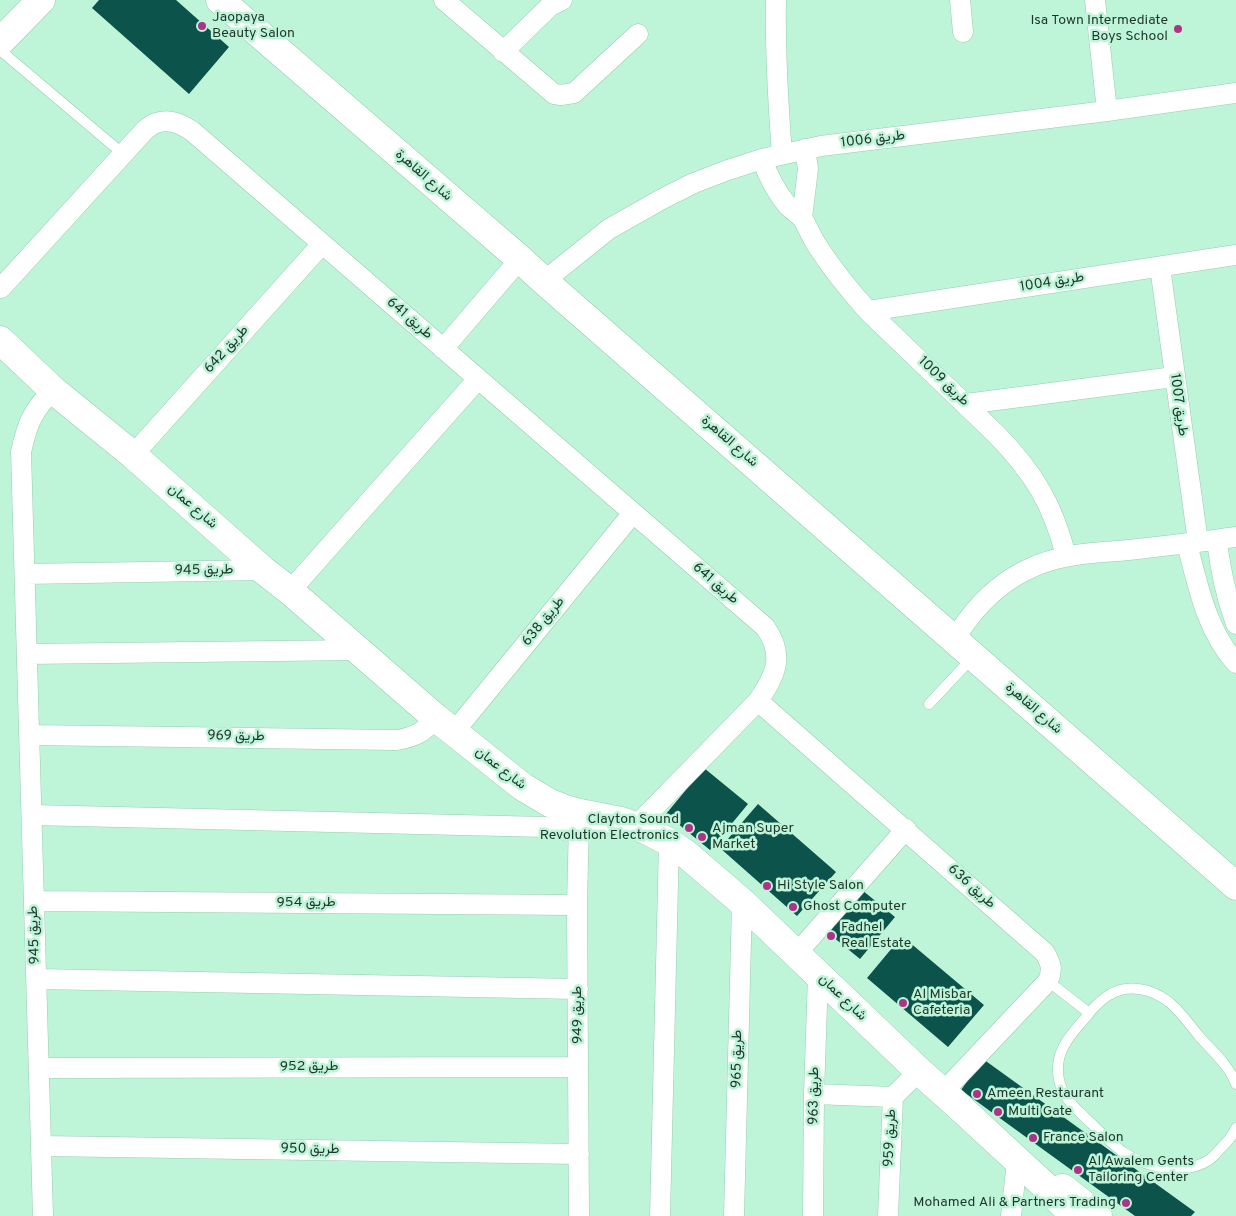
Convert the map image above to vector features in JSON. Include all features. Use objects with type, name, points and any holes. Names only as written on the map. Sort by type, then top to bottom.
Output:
[{"type":"street","points":[[0,42],[41,0]]},
{"type":"street","name":"شارع القاهرة","points":[[220,0],[520,259],[1236,886]]},
{"type":"street","points":[[444,0],[554,94],[567,95],[574,93],[638,34]]},
{"type":"street","points":[[503,52],[550,6],[562,0]]},
{"type":"street","points":[[776,0],[776,61],[782,154]]},
{"type":"street","points":[[960,0],[963,32]]},
{"type":"street","points":[[1095,0],[1107,111]]},
{"type":"street","name":"طريق 1006","points":[[544,281],[610,229],[662,199],[702,180],[762,159],[821,146],[1236,94]]},
{"type":"street","name":"طريق 641","points":[[1,288],[145,130],[156,123],[168,121],[181,124],[192,131],[765,627],[772,637],[776,650],[776,664],[766,689],[758,700],[636,826]]},
{"type":"street","points":[[802,218],[808,169],[805,149]]},
{"type":"street","name":"طريق 1009","points":[[762,159],[769,178],[779,195],[802,218],[832,269],[849,290],[868,311],[966,404],[1028,470],[1051,510],[1066,556]]},
{"type":"street","name":"طريق 642","points":[[133,455],[322,244]]},
{"type":"street","name":"طريق 1004","points":[[868,311],[1236,255]]},
{"type":"street","points":[[443,349],[520,259]]},
{"type":"street","name":"طريق 1007","points":[[1160,267],[1174,377],[1209,541],[1219,563],[1236,624]]},
{"type":"street","name":"شارع عمان","points":[[0,340],[53,390],[133,455],[263,570],[290,591],[445,725],[523,788],[550,803],[579,823],[615,820],[636,826],[669,842],[686,854],[797,953],[918,1070],[1045,1186],[1074,1216]]},
{"type":"street","points":[[966,404],[1174,377]]},
{"type":"street","points":[[290,591],[478,379]]},
{"type":"street","name":"طريق 945","points":[[44,1216],[21,452],[31,418],[41,402],[53,390]]},
{"type":"street","name":"طريق 638","points":[[445,725],[633,513]]},
{"type":"street","points":[[964,648],[965,622],[992,592],[1009,579],[1027,569],[1046,561],[1066,556],[1209,541]]},
{"type":"street","name":"طريق 1007","points":[[1209,541],[1208,620],[1218,639],[1236,663]]},
{"type":"street","name":"طريق 945","points":[[25,574],[263,570]]},
{"type":"street","points":[[27,654],[358,650]]},
{"type":"street","name":"طريق 636","points":[[758,700],[1045,953],[1050,963],[1051,973],[1048,981]]},
{"type":"street","name":"طريق 969","points":[[30,735],[397,740],[409,738],[429,726],[445,725]]},
{"type":"street","points":[[32,815],[546,828],[579,823]]},
{"type":"street","name":"طريق 949","points":[[579,823],[577,905],[579,1216]]},
{"type":"street","points":[[797,953],[906,829]]},
{"type":"street","points":[[660,1216],[669,842]]},
{"type":"street","name":"طريق 954","points":[[34,900],[577,905]]},
{"type":"street","name":"طريق 965","points":[[734,1216],[742,902]]},
{"type":"street","name":"طريق 963","points":[[813,1216],[814,1094],[818,975]]},
{"type":"street","points":[[36,979],[578,989]]},
{"type":"street","points":[[943,1092],[1048,981]]},
{"type":"street","name":"طريق 952","points":[[39,1068],[578,1066]]},
{"type":"street","name":"طريق 959","points":[[888,1216],[893,1097],[918,1070]]},
{"type":"street","points":[[814,1094],[893,1097]]},
{"type":"street","name":"طريق 950","points":[[42,1146],[579,1154]]},
{"type":"street","points":[[1011,1216],[1017,1161]]},
{"type":"street","name":"شارع عمان","points":[[1017,1161],[1055,1183],[1098,1216]]},
{"type":"lane","points":[[0,50],[123,154]]},
{"type":"lane","points":[[928,704],[964,648]]},
{"type":"lane","points":[[1048,981],[1089,1013]]},
{"type":"lane","points":[[1236,1084],[1228,1068],[1170,1003],[1157,994],[1141,989],[1124,989],[1108,995],[1089,1013],[1068,1039],[1061,1052],[1058,1067],[1059,1082],[1065,1097],[1075,1108],[1118,1148],[1139,1161],[1156,1167],[1193,1167],[1210,1160],[1231,1138],[1236,1129]]},
{"type":"building","points":[[99,0],[176,0],[229,47],[189,94],[92,8]]},
{"type":"building","points":[[704,768],[748,804],[710,850],[666,814]]},
{"type":"building","points":[[758,804],[836,872],[797,916],[720,848]]},
{"type":"building","points":[[862,890],[895,917],[860,959],[827,932]]},
{"type":"building","points":[[902,936],[984,1005],[948,1047],[867,978]]},
{"type":"building","points":[[983,1059],[1195,1212],[1191,1216],[1135,1216],[961,1090]]},
{"type":"place","name":"Jaopaya Beauty Salon","points":[[202,26]]},
{"type":"place","name":"Isa Town Intermediate Boys School","points":[[1178,29]]},
{"type":"place","name":"Clayton Sound Revolution Electronics","points":[[689,828]]},
{"type":"place","name":"Ajman Super Market","points":[[702,837]]},
{"type":"place","name":"Hi Style Salon","points":[[767,886]]},
{"type":"place","name":"Ghost Computer","points":[[793,907]]},
{"type":"place","name":"Fadhel Real Estate","points":[[831,936]]},
{"type":"place","name":"Al Misbar Cafeteria","points":[[903,1003]]},
{"type":"place","name":"Ameen Restaurant","points":[[977,1094]]},
{"type":"place","name":"Multi Gate","points":[[998,1112]]},
{"type":"place","name":"France Salon","points":[[1033,1138]]},
{"type":"place","name":"Al Awalem Gents Tailoring Center","points":[[1078,1170]]},
{"type":"place","name":"Mohamed Ali & Partners Trading","points":[[1126,1203]]}]
